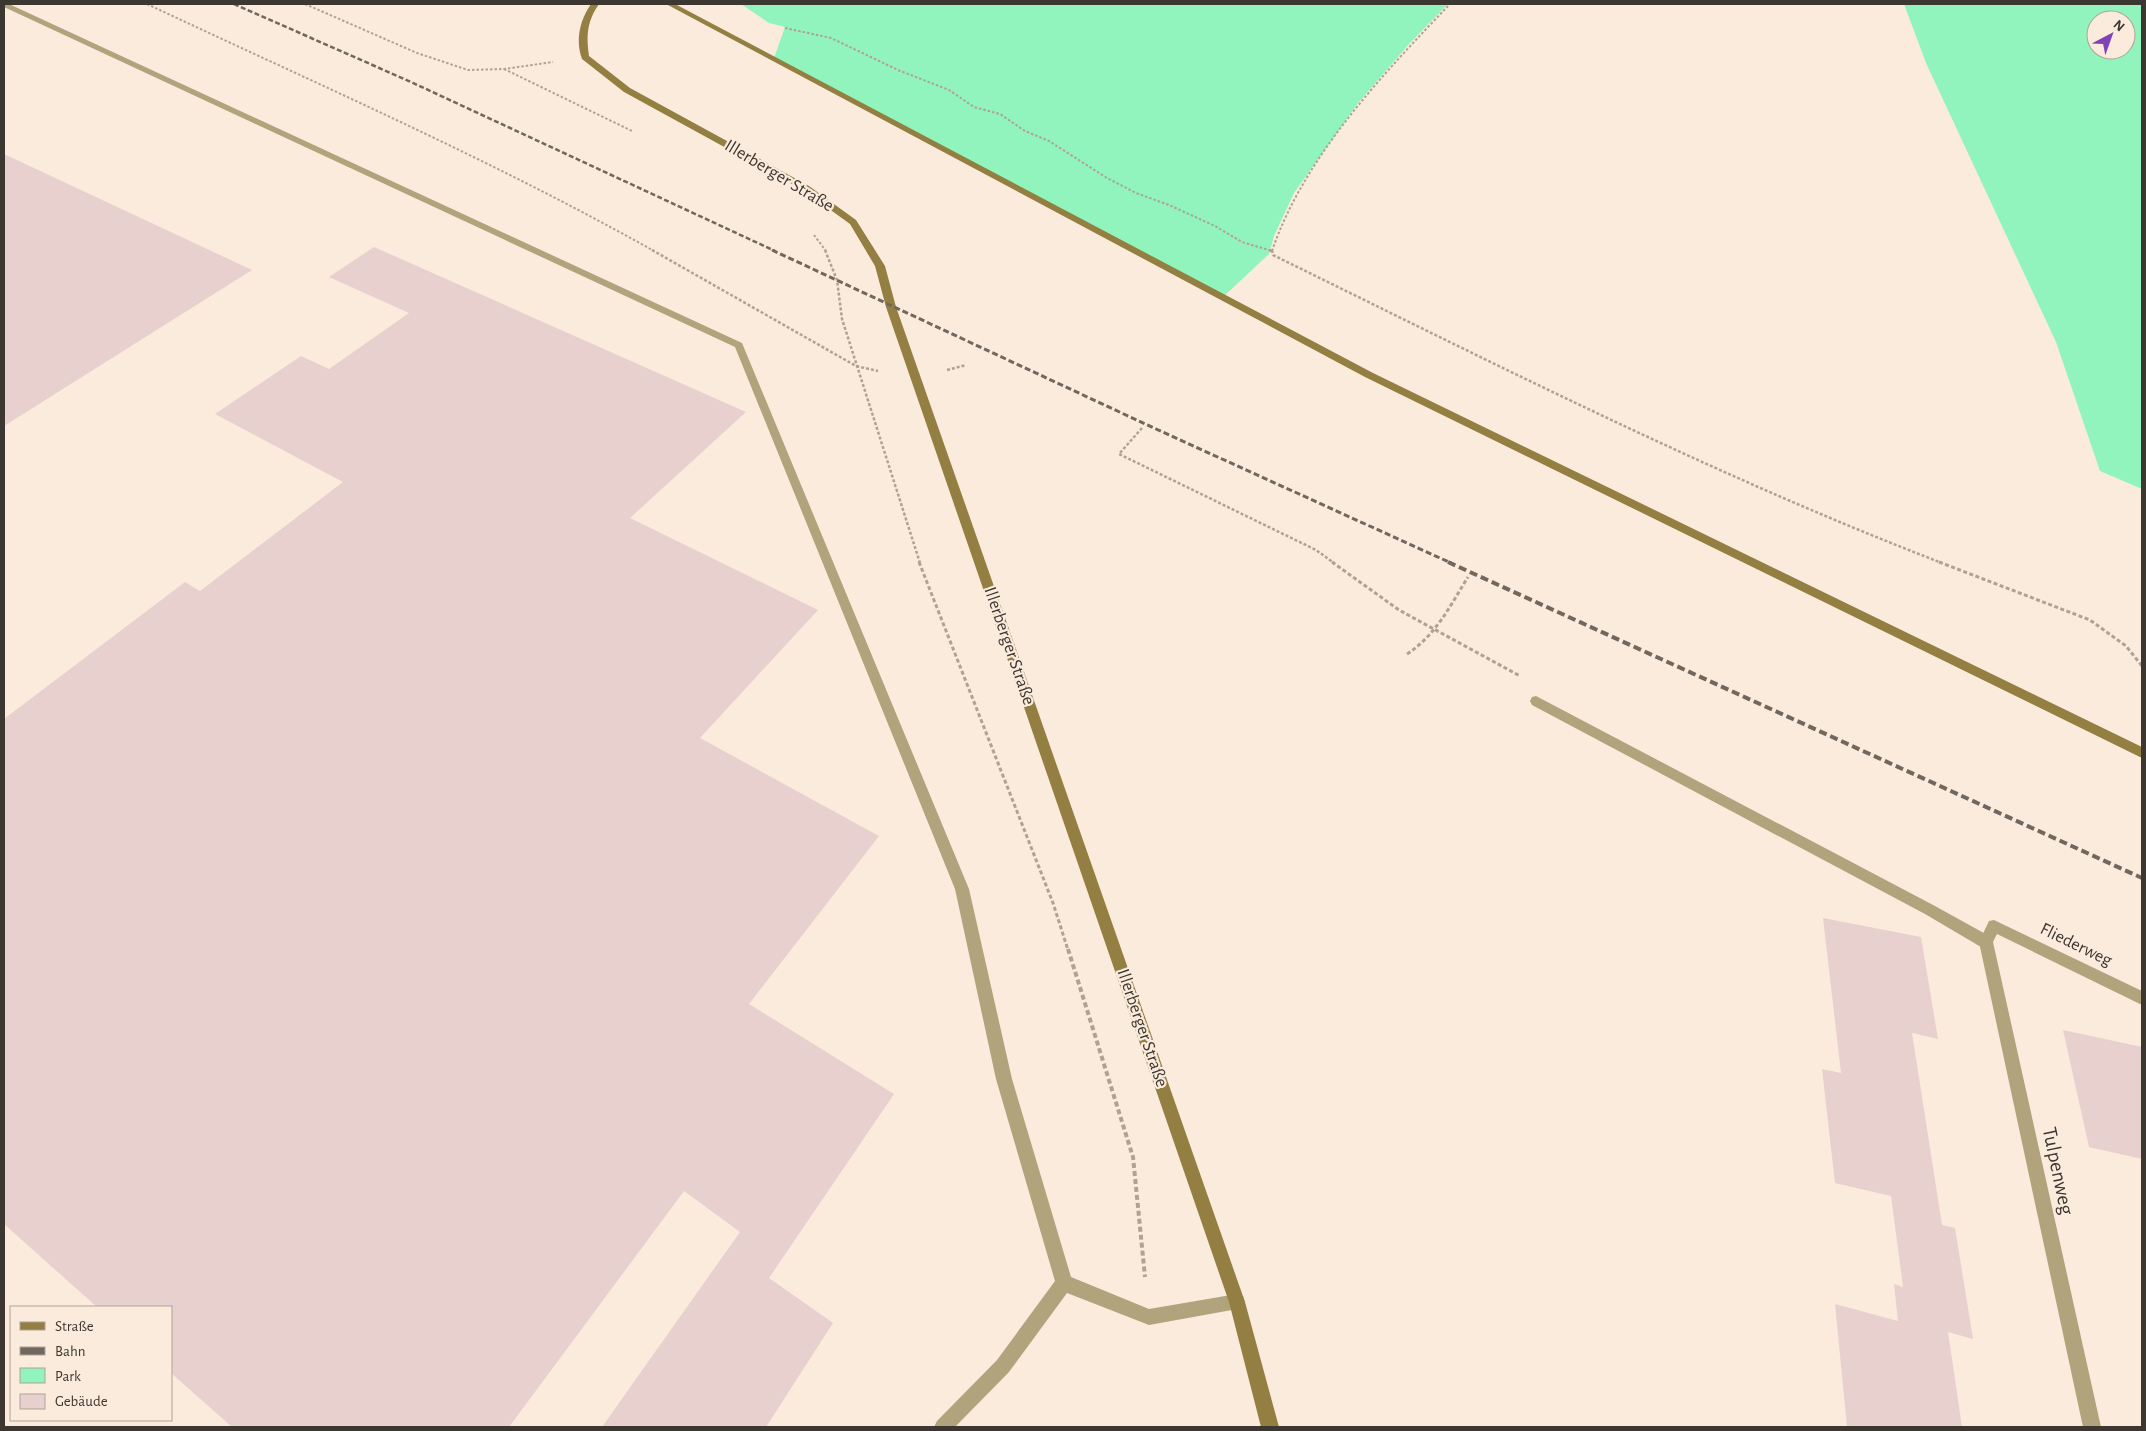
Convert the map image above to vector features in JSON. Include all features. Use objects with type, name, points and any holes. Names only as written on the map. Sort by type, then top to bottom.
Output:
[{"type":"street","points":[[4,4],[739,345],[962,889],[1004,1079],[1064,1283]]},
{"type":"street","points":[[586,57],[582,33],[587,15],[595,4]]},
{"type":"street","points":[[670,4],[1369,375],[2142,753]]},
{"type":"street","name":"Illerberger Straße","points":[[586,57],[627,90],[806,188],[853,222],[880,266],[891,307],[1238,1302],[1270,1427]]},
{"type":"street","points":[[1536,701],[1930,910],[1986,942]]},
{"type":"street","name":"Fliederweg","points":[[1986,942],[1994,926],[2142,998]]},
{"type":"street","name":"Tulpenweg","points":[[1986,942],[2092,1427]]},
{"type":"street","points":[[1064,1283],[1149,1317],[1238,1302]]},
{"type":"street","points":[[943,1427],[1003,1366],[1064,1283]]},
{"type":"path","points":[[147,4],[443,142],[532,187],[623,234],[856,366],[916,379]]},
{"type":"path","points":[[305,4],[417,53],[468,70],[504,69],[586,57]]},
{"type":"path","points":[[1272,251],[1298,192],[1361,103],[1412,44],[1450,4]]},
{"type":"path","points":[[777,26],[831,38],[898,70],[948,90],[974,107],[1000,114],[1025,131],[1049,141],[1107,178],[1136,193],[1215,226],[1242,242],[1272,251],[1274,256],[1549,391],[1845,526],[2090,620],[2126,646],[2142,666]]},
{"type":"path","points":[[504,69],[636,132]]},
{"type":"path","points":[[813,233],[826,249],[837,280],[842,319],[914,546],[1053,903],[1130,1148],[1133,1158],[1149,1317]]},
{"type":"path","points":[[1142,428],[1119,454],[1316,550],[1371,591],[1434,630]]},
{"type":"path","points":[[1407,654],[1416,649],[1434,630],[1468,577]]},
{"type":"green space","points":[[741,4],[1448,4],[1409,44],[1358,103],[1294,193],[1274,236],[1269,254],[1223,297],[774,58],[785,27],[769,23]]},
{"type":"green space","points":[[1904,4],[2142,4],[2142,489],[2100,471],[2056,342],[1926,63]]},
{"type":"building","points":[[4,154],[252,270],[4,426]]},
{"type":"building","points":[[374,247],[746,412],[630,518],[818,610],[700,738],[879,836],[749,1004],[894,1094],[769,1278],[833,1323],[766,1427],[602,1427],[740,1232],[684,1191],[509,1427],[232,1427],[172,1374],[172,1306],[96,1306],[4,1224],[4,719],[185,582],[200,591],[343,482],[215,414],[301,356],[329,369],[409,313],[329,277]]},
{"type":"building","points":[[1823,918],[1921,937],[1938,1039],[1912,1033],[1942,1225],[1955,1228],[1973,1339],[1948,1332],[1962,1427],[1847,1427],[1835,1304],[1898,1321],[1894,1284],[1903,1287],[1891,1196],[1835,1183],[1822,1069],[1841,1073]]},
{"type":"building","points":[[2063,1030],[2142,1047],[2142,1159],[2089,1147]]},
{"type":"railway","points":[[234,4],[411,82],[775,251]]},
{"type":"railway","points":[[772,250],[1156,429],[1451,563]]},
{"type":"railway","points":[[1448,562],[2142,878]]}]
